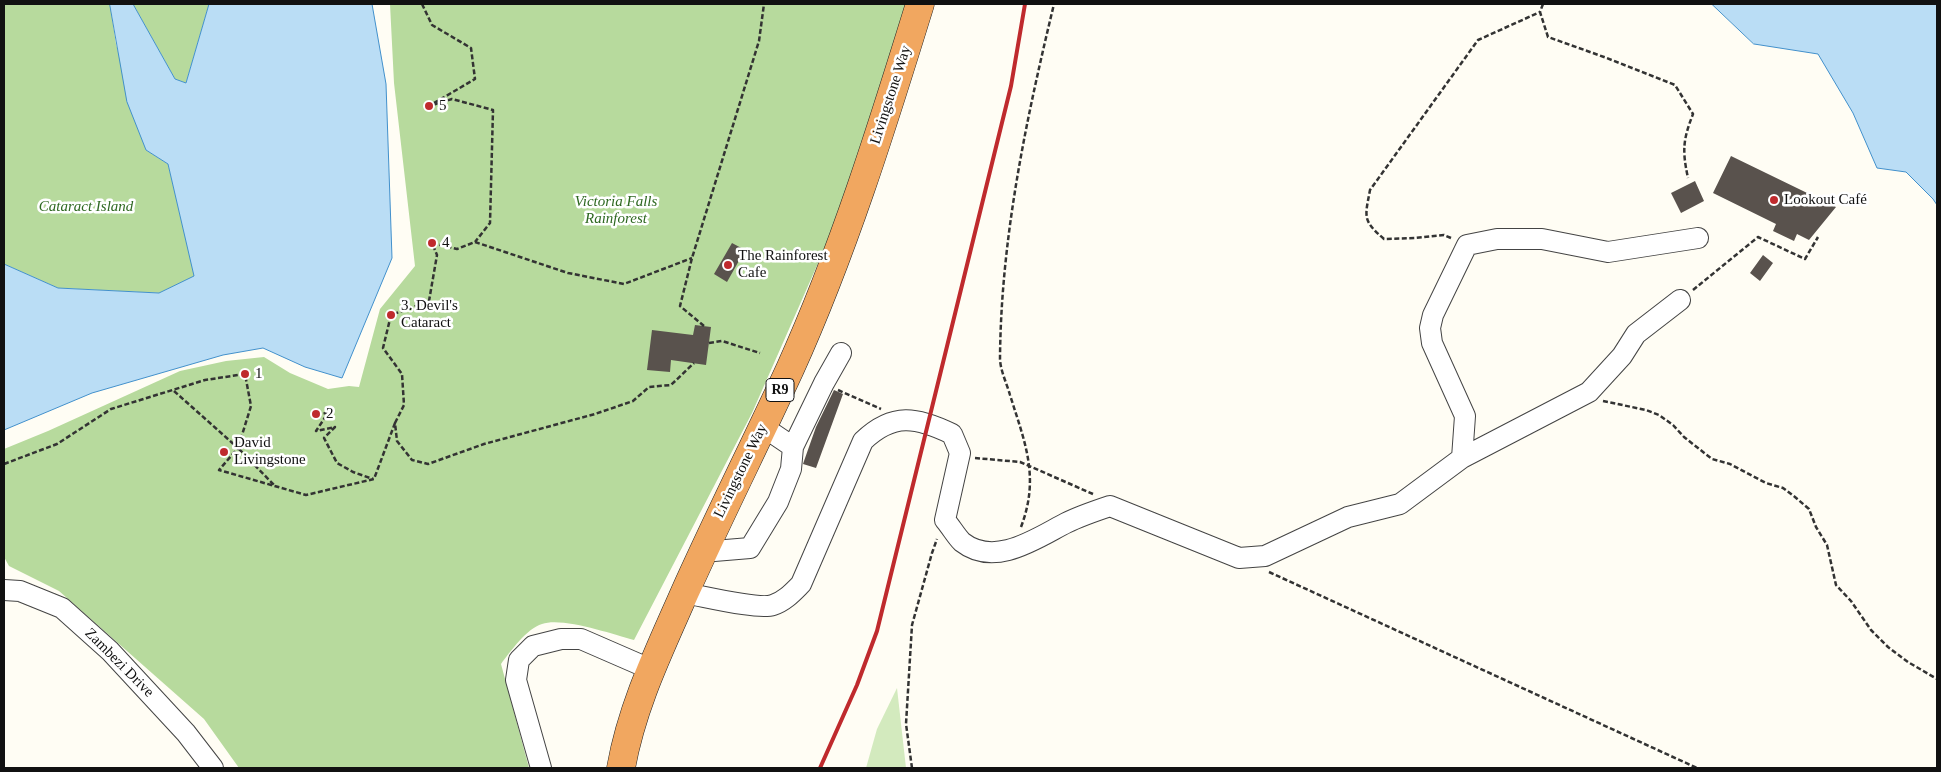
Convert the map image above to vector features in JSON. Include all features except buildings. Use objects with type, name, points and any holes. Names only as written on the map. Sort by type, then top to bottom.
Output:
[{"type":"highway","name":"Livingstone Way","points":[[621,768],[626,739],[650,668],[702,552],[790,368],[838,252],[920,4]]},
{"type":"street","points":[[1462,458],[1465,416],[1432,342],[1430,328],[1433,315],[1467,245],[1497,239],[1542,238],[1608,252],[1698,238]]},
{"type":"street","points":[[684,594],[740,604],[772,605],[788,597],[801,584],[862,441],[875,430],[891,422],[929,423],[952,434],[960,453],[945,520],[962,542],[980,551],[1020,548],[1068,522],[1110,506],[1239,558],[1265,556],[1348,517],[1400,504],[1462,458],[1590,392],[1622,356],[1636,334],[1680,300]]},
{"type":"street","points":[[702,552],[750,548],[778,502],[791,469],[793,447],[841,353]]},
{"type":"street","points":[[762,426],[793,447]]},
{"type":"street","name":"Zambezi Drive","points":[[4,590],[20,591],[62,608],[110,651],[186,733],[213,768]]},
{"type":"street","points":[[541,768],[516,680],[519,660],[533,646],[561,638],[581,639],[650,668]]},
{"type":"path","points":[[374,479],[395,423],[404,405],[402,374],[383,348],[391,315],[429,301],[437,254],[432,243],[458,249],[475,242],[490,223],[493,110],[452,99],[429,106],[475,79],[471,48],[432,26],[422,4]]},
{"type":"path","points":[[704,326],[680,306],[692,258],[759,41],[764,4]]},
{"type":"path","points":[[998,551],[1020,532],[1028,508],[1030,466],[1000,362],[1001,314],[1008,234],[1020,160],[1037,74],[1054,4]]},
{"type":"path","points":[[1543,4],[1540,12],[1548,37],[1675,85],[1694,114],[1685,136],[1684,156],[1688,178]]},
{"type":"path","points":[[1467,245],[1444,235],[1384,239],[1370,226],[1366,212],[1370,190],[1478,40],[1540,12]]},
{"type":"path","points":[[1680,300],[1758,237],[1805,259],[1818,238]]},
{"type":"path","points":[[475,242],[568,273],[624,284],[692,258]]},
{"type":"path","points":[[709,342],[722,341],[760,353]]},
{"type":"path","points":[[395,423],[397,441],[412,460],[428,464],[484,444],[595,414],[632,401],[649,387],[671,385],[694,364]]},
{"type":"path","points":[[4,464],[57,444],[112,410],[205,380],[245,374],[251,406],[238,448],[219,470],[306,495],[374,479]]},
{"type":"path","points":[[824,383],[910,421]]},
{"type":"path","points":[[174,391],[238,448],[276,487]]},
{"type":"path","points":[[1590,392],[1604,402],[1646,410],[1659,416],[1673,425],[1684,437],[1712,459],[1730,464],[1766,483],[1783,488],[1796,497],[1808,508],[1826,545],[1836,585],[1871,630],[1888,647],[1908,662],[1937,679]]},
{"type":"path","points":[[316,414],[328,413],[316,431],[335,427],[324,438],[336,464],[374,479]]},
{"type":"path","points":[[960,453],[978,459],[1020,462],[1101,498],[1110,506]]},
{"type":"path","points":[[912,768],[906,724],[912,625],[932,553],[945,520]]},
{"type":"path","points":[[1266,571],[1697,768]]},
{"type":"green space","name":"Cataract Island","points":[[4,4],[110,4],[116,44],[146,150],[168,164],[195,276],[160,293],[58,288],[4,264]]},
{"type":"green space","points":[[133,4],[209,4],[186,83],[175,79]]},
{"type":"green space","name":"Victoria Falls Rainforest","points":[[390,4],[909,4],[834,227],[752,413],[634,640],[574,624],[551,622],[536,626],[525,635],[501,664],[529,768],[239,768],[204,719],[59,591],[9,566],[4,557],[4,449],[180,371],[226,361],[264,357],[290,373],[328,389],[349,386],[359,387],[380,309],[415,266],[394,83]]},
{"type":"green space","points":[[897,688],[906,768],[866,768],[877,729]]},
{"type":"water","points":[[110,4],[133,4],[175,79],[186,83],[209,4],[372,4],[386,84],[392,258],[342,378],[305,367],[263,348],[223,355],[92,393],[4,430],[4,264],[58,288],[159,293],[194,276],[168,164],[146,150],[127,102]]},
{"type":"water","points":[[1712,4],[1937,4],[1937,205],[1906,172],[1877,168],[1853,113],[1818,54],[1754,44]]},
{"type":"railway","points":[[820,768],[857,685],[877,631],[1011,86],[1025,4]]},
{"type":"place","name":"5","points":[[429,106]]},
{"type":"place","name":"Lookout Café","points":[[1774,200]]},
{"type":"place","name":"4","points":[[432,243]]},
{"type":"place","name":"The Rainforest Cafe","points":[[728,265]]},
{"type":"place","name":"3. Devil's Cataract","points":[[391,315]]},
{"type":"place","name":"1","points":[[245,374]]},
{"type":"place","name":"2","points":[[316,414]]},
{"type":"place","name":"David Livingstone","points":[[224,452]]}]
